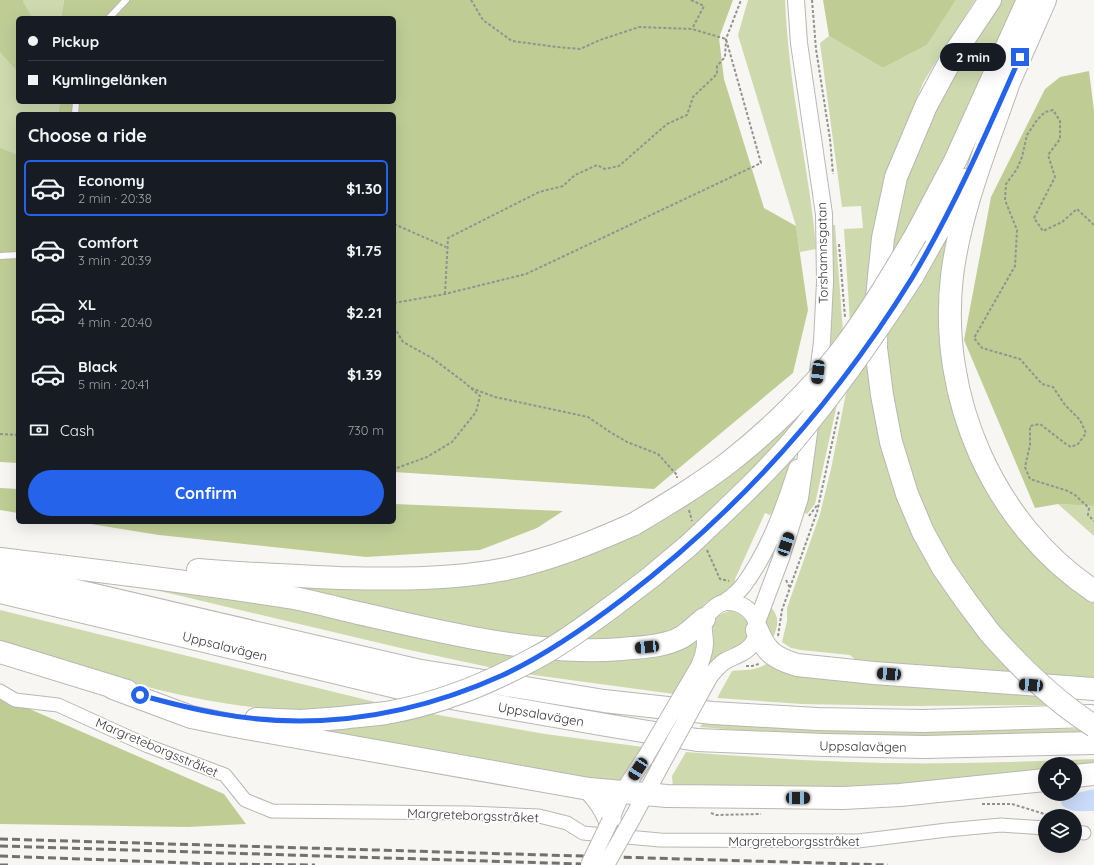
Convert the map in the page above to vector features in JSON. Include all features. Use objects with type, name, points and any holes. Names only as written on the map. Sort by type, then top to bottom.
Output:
[{"type":"highway","points":[[990,0],[954,54],[926,106],[896,177],[882,238],[877,297],[876,348],[882,395],[891,442],[907,494],[923,532],[943,568],[990,633],[1010,656],[1058,700],[1094,726]]},
{"type":"highway","points":[[0,552],[68,557],[174,569],[267,576],[395,579],[465,576],[506,569],[545,559],[586,546],[634,524],[691,490],[729,462],[774,423],[842,350],[897,269],[916,235],[956,159],[1028,0]]},
{"type":"highway","points":[[0,652],[113,688],[166,703],[215,714],[254,719],[301,721],[386,712],[426,703],[463,692],[538,657],[577,632],[613,606],[688,546],[727,510],[792,442],[848,371],[877,332],[912,277],[953,204],[1008,85],[1045,0]]},
{"type":"highway","points":[[1008,85],[971,191],[958,244],[952,276],[950,301],[952,357],[959,394],[970,430],[983,463],[1002,496],[1024,527],[1050,555],[1078,580],[1094,591]]},
{"type":"highway","points":[[0,559],[296,598],[456,635],[552,649],[604,650],[647,647],[681,637],[704,619]]},
{"type":"highway","name":"Uppsalavägen","points":[[0,572],[416,670],[604,701],[713,713],[817,720],[923,721],[1094,716]]},
{"type":"highway","name":"Uppsalavägen","points":[[0,592],[417,692],[606,726],[698,740],[925,747],[1094,743]]},
{"type":"highway","points":[[757,626],[763,644],[771,652],[786,661],[797,665],[874,673],[1094,689]]},
{"type":"highway","points":[[113,688],[191,717],[589,789],[622,793],[645,795],[767,798],[843,798],[900,795],[1038,781]]},
{"type":"highway","points":[[1082,775],[1094,774]]},
{"type":"highway","points":[[589,789],[598,797],[610,821]]},
{"type":"street","name":"Torshamnsgatan","points":[[704,671],[717,668],[724,662],[742,654],[750,648],[755,640],[757,626],[800,498],[814,402],[822,342],[825,282],[824,214],[799,42],[796,0]]},
{"type":"street","name":"Torshamnsgatan","points":[[704,619],[717,606],[725,602],[743,586],[764,550],[782,512],[809,434]]},
{"type":"street","points":[[725,602],[743,606],[752,614],[757,626]]},
{"type":"street","points":[[606,865],[660,767],[704,671],[704,619]]},
{"type":"street","points":[[589,865],[622,793],[704,671]]},
{"type":"street","name":"Margreteborgsstråket","points":[[0,691],[15,700],[58,705],[148,746],[225,775],[246,800],[272,811],[468,813],[539,816],[567,823],[582,833],[660,840],[858,841],[1001,825],[1038,828]]},
{"type":"lane","points":[[111,16],[126,0]]},
{"type":"lane","points":[[0,256],[16,255]]},
{"type":"path","points":[[470,0],[484,20],[512,41],[580,49],[600,40],[639,27],[692,29],[726,39]]},
{"type":"path","points":[[691,0],[704,6],[692,29]]},
{"type":"path","points":[[445,294],[446,247],[448,238],[539,192],[563,186],[575,175],[597,165],[605,169],[619,166],[667,124],[687,115],[693,97],[717,74],[717,66],[725,57],[726,39],[741,0]]},
{"type":"path","points":[[396,303],[445,294],[526,274],[761,163],[726,39]]},
{"type":"path","points":[[1094,225],[1077,209],[1062,222],[1043,231],[1034,218],[1055,177],[1048,154],[1060,139],[1060,121],[1053,110],[1045,112],[1027,135],[1017,169],[1006,184],[1005,200],[1017,230],[1015,266],[974,338],[982,348],[1020,359],[1042,384],[1053,387],[1064,405],[1080,420],[1086,433],[1078,444],[1071,447],[1040,424],[1030,426],[1030,445],[1025,467],[1030,480],[1068,491],[1075,495],[1089,508],[1088,515],[1094,521]]},
{"type":"path","points":[[396,225],[446,247]]},
{"type":"path","points":[[396,330],[403,342],[432,358],[480,396],[476,412],[452,442],[427,457],[396,468]]},
{"type":"path","points":[[471,388],[495,397],[588,417],[627,442],[658,454],[677,475],[678,480]]},
{"type":"path","points":[[0,434],[16,435]]},
{"type":"path","points":[[808,517],[819,503]]},
{"type":"green space","points":[[0,0],[64,0],[61,16],[32,16],[23,3],[19,16],[16,16],[16,104],[60,104],[58,112],[16,112],[16,154],[11,153],[0,206]]},
{"type":"green space","points":[[0,0],[23,0],[32,16],[16,16],[16,70],[0,52]]},
{"type":"green space","points":[[64,0],[733,0],[719,38],[724,79],[764,208],[796,226],[808,310],[793,373],[654,489],[396,472],[396,112],[58,112],[60,104],[396,104],[396,16],[61,16]]},
{"type":"green space","points":[[748,0],[785,0],[792,78],[811,202],[816,249],[800,252],[796,226],[738,35]]},
{"type":"green space","points":[[823,0],[956,0],[927,45],[883,68],[829,36]]},
{"type":"green space","points":[[956,0],[975,0],[923,83],[893,155],[875,227],[868,295],[850,322],[844,229],[863,228],[861,206],[842,207],[820,43],[829,36],[883,68],[927,45]]},
{"type":"green space","points":[[999,0],[1016,0],[941,164],[890,261],[896,226],[912,162],[936,104]]},
{"type":"green space","points":[[1089,71],[1094,111],[1094,506],[1058,504],[1035,508],[964,340],[991,197],[1045,89],[1060,77]]},
{"type":"green space","points":[[0,148],[16,154],[16,463],[0,462]]},
{"type":"green space","points":[[832,225],[835,225],[843,332],[830,349]]},
{"type":"green space","points":[[951,228],[968,444],[1094,598],[1094,683],[1050,681],[997,627],[967,586],[931,522],[915,483],[901,441],[892,392],[885,335]]},
{"type":"green space","points":[[870,358],[896,483],[1022,679],[857,661],[850,655],[801,650],[791,648],[782,642],[787,621],[787,608],[820,514],[831,469],[847,388]]},
{"type":"green space","points":[[838,400],[815,504],[807,514],[804,513],[803,501],[820,422]]},
{"type":"green space","points":[[806,402],[804,415],[699,526],[605,599],[541,643],[245,580],[578,557]]},
{"type":"green space","points":[[798,448],[784,491],[770,515],[765,513],[735,579],[736,588],[713,598],[706,603],[675,634],[573,646]]},
{"type":"green space","points":[[0,488],[16,489],[16,513],[0,510]]},
{"type":"green space","points":[[396,504],[563,511],[537,528],[480,550],[366,557],[159,535],[90,524],[396,524]]},
{"type":"green space","points":[[1058,504],[1094,506],[1094,536]]},
{"type":"green space","points":[[130,584],[207,593],[523,653],[493,668],[405,649]]},
{"type":"green space","points":[[770,606],[776,615],[777,625],[775,634],[770,644],[764,625]]},
{"type":"green space","points":[[0,610],[379,703],[313,709],[274,709],[204,700],[135,684],[0,643]]},
{"type":"green space","points":[[730,611],[740,615],[744,619],[749,628],[749,633],[747,638],[741,644],[725,651],[720,655],[709,669],[706,667],[713,643],[713,627],[715,619],[723,613]]},
{"type":"green space","points":[[697,633],[696,650],[693,658],[687,672],[674,694],[526,674],[557,656]]},
{"type":"green space","points":[[771,660],[1037,692],[1052,705],[904,706],[802,704],[717,698],[732,671],[757,668]]},
{"type":"green space","points":[[0,696],[224,794],[246,824],[188,827],[0,824]]},
{"type":"green space","points":[[427,713],[545,734],[643,747],[622,782],[584,779],[301,732]]},
{"type":"green space","points":[[703,723],[856,731],[1084,729],[1092,734],[858,737],[772,733],[700,727]]},
{"type":"green space","points":[[686,752],[789,759],[892,763],[1038,761],[1038,775],[887,790],[673,788],[672,776]]},
{"type":"green space","points":[[1082,759],[1094,759],[1094,769],[1082,770]]},
{"type":"water","points":[[1094,789],[1094,811],[1069,809],[1062,805],[1062,801],[1082,801],[1082,792]]},
{"type":"railway","points":[[0,839],[888,865]]},
{"type":"railway","points":[[0,846],[614,865]]},
{"type":"railway","points":[[0,856],[216,864],[315,865]]},
{"type":"railway","points":[[0,865],[10,865]]},
{"type":"route","points":[[140,695],[166,703],[215,714],[254,719],[301,721],[386,712],[426,703],[463,692],[538,657],[589,624],[651,577],[688,546],[727,510],[792,442],[848,371],[877,332],[912,277],[953,204],[1020,57]]}]
